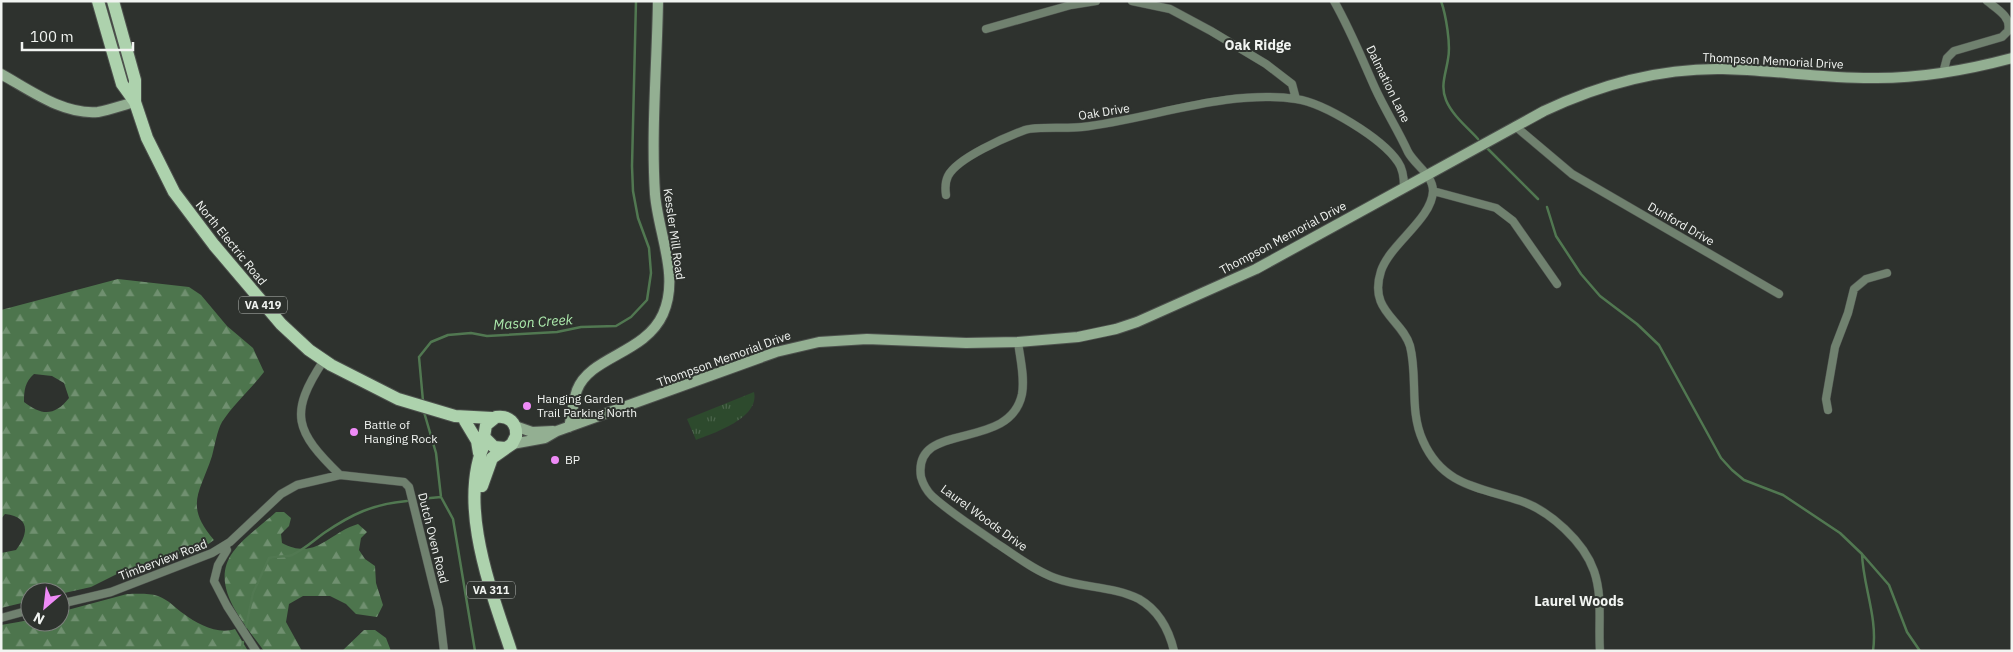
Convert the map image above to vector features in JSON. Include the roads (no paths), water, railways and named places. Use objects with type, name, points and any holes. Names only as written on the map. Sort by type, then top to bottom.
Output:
[{"type":"main road","name":"North Electric Road","points":[[98,1],[122,84],[135,102],[155,156],[174,192],[268,310],[296,338],[324,360],[351,376],[398,399],[455,417],[492,418]]},
{"type":"main road","name":"North Electric Road","points":[[112,1],[135,80],[135,102]]},
{"type":"main road","name":"Kessler Mill Road","points":[[569,427],[577,390],[582,382],[595,369],[641,342],[658,323],[666,305],[668,269],[655,195],[658,1]]},
{"type":"main road","name":"Thompson Memorial Drive","points":[[511,446],[544,438],[557,431],[797,346],[842,340],[966,343],[1018,342],[1094,334],[1137,322],[1256,269],[1515,126],[1587,92],[1637,78],[1678,72],[1721,69],[1868,78],[1943,74],[2012,58]]},
{"type":"main road","points":[[1,74],[47,99],[75,110],[97,112],[135,102]]},
{"type":"main road","name":"North Electric Road","points":[[455,417],[485,437]]},
{"type":"main road","points":[[455,417],[477,441],[479,453]]},
{"type":"main road","points":[[506,417],[515,426],[516,436],[511,446],[494,448],[485,437],[486,425],[492,418],[506,417]]},
{"type":"main road","name":"Thompson Memorial Drive","points":[[515,426],[532,432],[557,431]]},
{"type":"main road","name":"VA 311","points":[[485,437],[479,453],[475,503],[478,529],[486,577],[511,651]]},
{"type":"main road","name":"VA 311","points":[[478,529],[480,492],[491,479],[501,460],[513,450],[511,446]]},
{"type":"street","points":[[986,30],[1071,5],[1096,1]]},
{"type":"street","points":[[1132,1],[1170,9],[1211,31],[1266,64],[1292,84],[1296,99]]},
{"type":"street","name":"Dalmation Lane","points":[[1334,1],[1409,153],[1415,164],[1426,174],[1433,191]]},
{"type":"street","points":[[1943,74],[1945,63],[1950,54],[2002,36],[2008,31],[2007,18],[1987,1]]},
{"type":"street","name":"Oak Drive","points":[[946,195],[948,176],[959,164],[1027,130],[1065,129],[1110,123],[1227,101],[1296,99],[1314,103],[1382,146],[1398,162],[1402,170],[1404,187]]},
{"type":"street","name":"Dunford Drive","points":[[1515,126],[1572,174],[1779,294]]},
{"type":"street","points":[[1556,284],[1508,215],[1496,208],[1433,191],[1423,213],[1386,260],[1379,281],[1382,305],[1410,346],[1415,403],[1422,438],[1434,460],[1444,472],[1467,485],[1532,506],[1562,528],[1575,541],[1588,559],[1598,588],[1600,651]]},
{"type":"street","points":[[1828,410],[1826,399],[1835,347],[1848,313],[1854,289],[1866,279],[1886,273]]},
{"type":"street","name":"Laurel Woods Drive","points":[[1018,342],[1023,387],[1014,412],[1008,419],[990,430],[937,443],[923,460],[921,468],[923,483],[931,495],[957,515],[1036,569],[1067,582],[1128,595],[1144,603],[1164,624],[1174,651]]},
{"type":"street","points":[[324,360],[306,387],[300,406],[300,415],[310,442],[340,475]]},
{"type":"street","name":"Timberview Road","points":[[70,602],[111,592],[199,559],[225,546],[276,498],[290,488],[340,475]]},
{"type":"street","name":"Dutch Oven Road","points":[[340,475],[404,482],[409,487],[435,592],[444,651]]},
{"type":"street","points":[[225,546],[227,550],[218,565],[214,581],[227,606],[256,651]]},
{"type":"street","points":[[1,618],[20,613]]},
{"type":"waterway","name":"Mason Creek","points":[[423,401],[419,357],[431,342],[448,335],[471,333],[487,336],[557,332],[581,327],[616,326],[631,317],[647,300],[651,273],[649,248],[638,218],[633,191],[632,166],[636,1]]},
{"type":"waterway","points":[[1441,1],[1449,46],[1443,85],[1444,95],[1452,111],[1478,139]]},
{"type":"waterway","points":[[1487,148],[1538,199]]},
{"type":"waterway","points":[[1547,207],[1556,236],[1581,274],[1600,296],[1637,324],[1659,345],[1721,458],[1744,480],[1783,495],[1840,533],[1862,554],[1889,585],[1907,632],[1920,651]]},
{"type":"waterway","name":"Mason Creek","points":[[424,412],[436,453],[441,497],[453,519],[475,651]]},
{"type":"waterway","points":[[420,499],[441,497]]},
{"type":"waterway","points":[[246,627],[253,593],[269,558],[292,555],[305,548],[334,526],[363,511],[373,507],[407,501]]},
{"type":"waterway","points":[[1862,554],[1874,626],[1873,651]]},
{"type":"waterway","points":[[241,651],[243,642]]},
{"type":"place","name":"Hanging Garden Trail Parking North","points":[[527,406]]},
{"type":"place","name":"Battle of Hanging Rock","points":[[354,432]]},
{"type":"place","name":"BP","points":[[555,460]]},
{"type":"district","name":"Oak Ridge","points":[[1258,45]]},
{"type":"district","name":"Laurel Woods","points":[[1579,601]]}]
